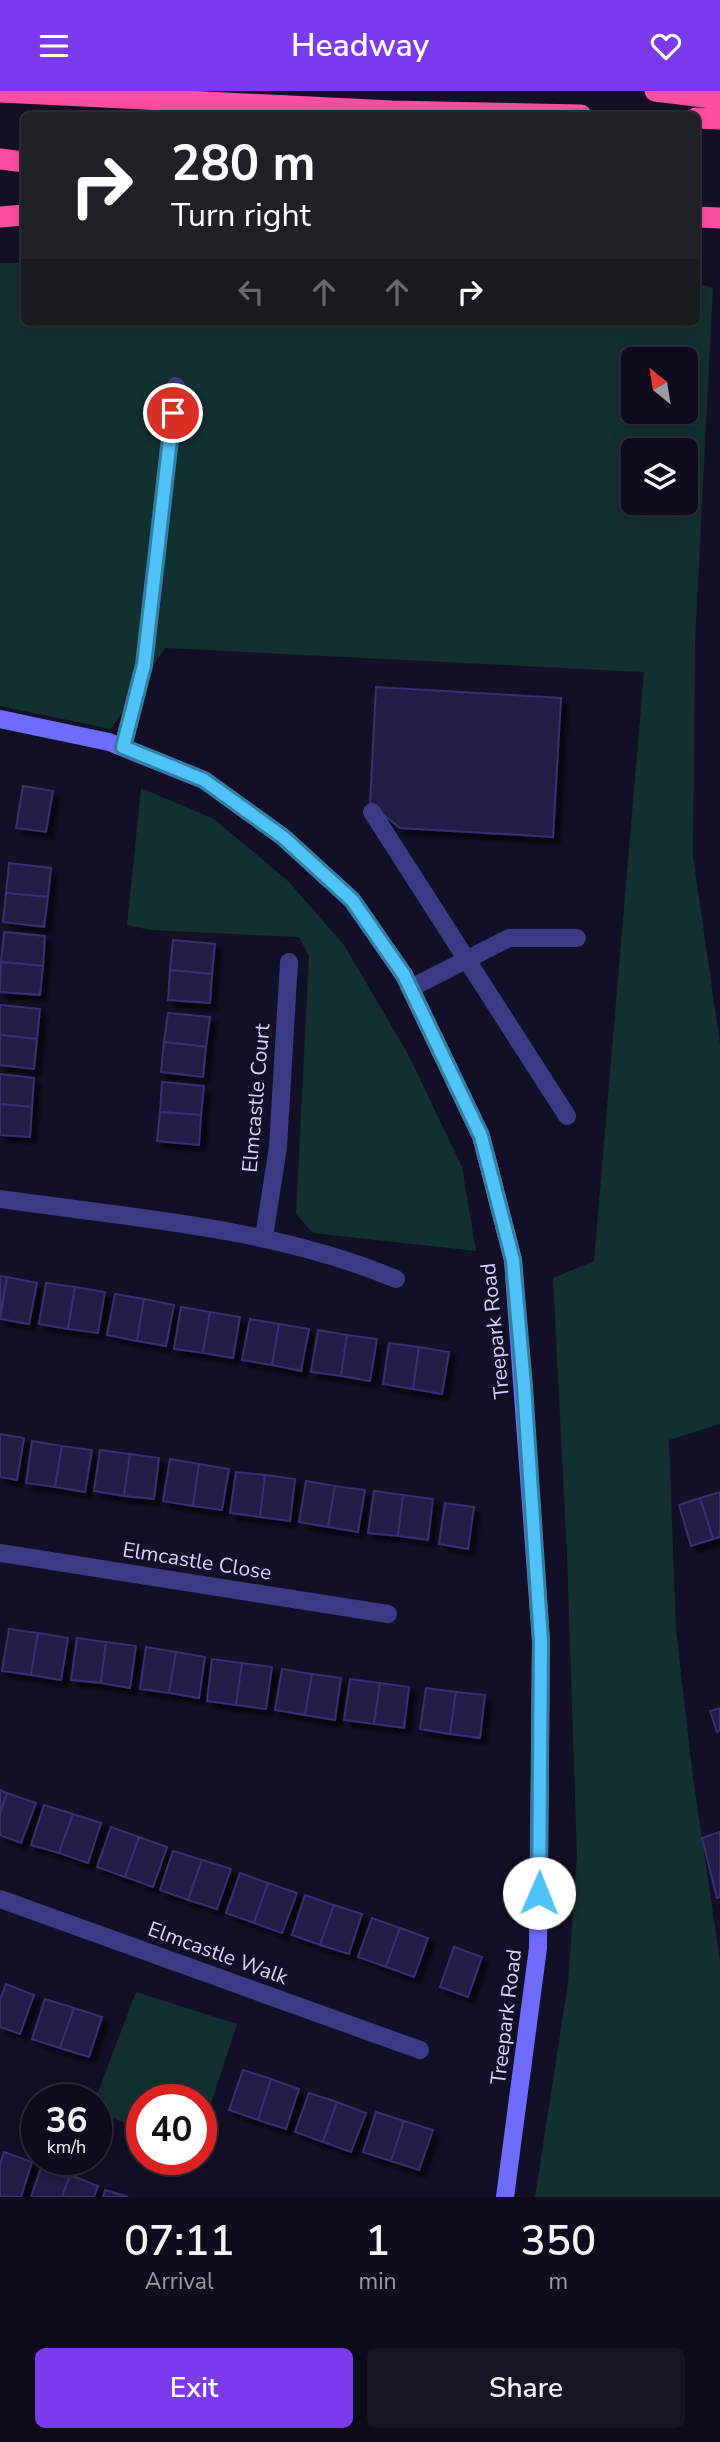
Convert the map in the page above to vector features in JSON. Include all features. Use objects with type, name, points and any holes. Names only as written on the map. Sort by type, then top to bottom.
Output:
[{"type":"highway","points":[[655,91],[720,99]]},
{"type":"highway","points":[[0,92],[439,112]]},
{"type":"highway","points":[[700,118],[720,119]]},
{"type":"highway","points":[[0,159],[21,162]]},
{"type":"highway","points":[[0,217],[21,215]]},
{"type":"highway","points":[[700,217],[720,218]]},
{"type":"street","points":[[123,747],[144,665],[176,386]]},
{"type":"street","name":"Treepark Road","points":[[0,719],[123,747],[204,780],[283,837],[352,900],[411,988],[481,1136],[513,1260],[541,1641],[538,1934],[505,2197]]},
{"type":"street","points":[[372,812],[567,1116]]},
{"type":"street","points":[[411,988],[509,938],[577,937]]},
{"type":"street","name":"Elmcastle Court","points":[[264,1237],[278,1147],[289,962]]},
{"type":"street","points":[[0,1199],[264,1237],[397,1279]]},
{"type":"street","name":"Elmcastle Close","points":[[0,1553],[387,1614]]},
{"type":"street","name":"Elmcastle Walk","points":[[0,1899],[421,2050]]},
{"type":"green space","points":[[0,263],[21,263],[21,326],[700,326],[700,284],[713,288],[695,643],[693,856],[720,1044],[720,1424],[669,1440],[676,1629],[693,1778],[720,1961],[720,2197],[535,2197],[568,1983],[577,1856],[567,1555],[553,1278],[594,1261],[644,672],[165,648],[111,729],[0,706]]},
{"type":"green space","points":[[141,788],[214,819],[289,882],[344,945],[408,1054],[462,1167],[476,1251],[313,1233],[296,1214],[309,956],[299,937],[150,930],[127,925]]},
{"type":"green space","points":[[136,1992],[237,2024],[217,2085],[126,2084],[126,2123],[112,2118],[112,2084],[101,2084]]},
{"type":"building","points":[[376,687],[561,698],[553,837],[400,828],[370,804]]},
{"type":"building","points":[[23,786],[53,791],[46,832],[16,828]]},
{"type":"building","points":[[9,863],[51,868],[48,897],[6,893]]},
{"type":"building","points":[[6,893],[48,897],[44,927],[3,922]]},
{"type":"building","points":[[4,932],[45,936],[43,966],[1,962]]},
{"type":"building","points":[[173,940],[215,944],[212,974],[170,970]]},
{"type":"building","points":[[1,962],[43,966],[40,995],[0,992]]},
{"type":"building","points":[[170,970],[212,974],[210,1003],[168,1000]]},
{"type":"building","points":[[0,1005],[40,1009],[37,1039],[0,1035]]},
{"type":"building","points":[[168,1013],[210,1017],[206,1047],[164,1042]]},
{"type":"building","points":[[0,1035],[37,1039],[34,1069],[0,1065]]},
{"type":"building","points":[[164,1042],[206,1047],[203,1077],[161,1072]]},
{"type":"building","points":[[0,1074],[34,1078],[32,1107],[0,1104]]},
{"type":"building","points":[[162,1082],[204,1086],[201,1115],[160,1112]]},
{"type":"building","points":[[0,1104],[32,1107],[30,1137],[0,1135]]},
{"type":"building","points":[[160,1112],[201,1115],[199,1145],[157,1141]]},
{"type":"building","points":[[0,1276],[7,1277],[0,1315]]},
{"type":"building","points":[[7,1277],[37,1283],[29,1324],[0,1319]]},
{"type":"building","points":[[46,1283],[75,1287],[68,1329],[39,1324]]},
{"type":"building","points":[[75,1287],[105,1292],[98,1333],[68,1329]]},
{"type":"building","points":[[115,1294],[144,1299],[137,1341],[107,1335]]},
{"type":"building","points":[[144,1299],[174,1305],[166,1346],[137,1341]]},
{"type":"building","points":[[181,1307],[210,1312],[203,1353],[174,1349]]},
{"type":"building","points":[[210,1312],[240,1317],[233,1358],[203,1353]]},
{"type":"building","points":[[250,1319],[279,1324],[272,1365],[242,1360]]},
{"type":"building","points":[[279,1324],[309,1329],[301,1371],[272,1365]]},
{"type":"building","points":[[318,1330],[347,1335],[341,1376],[311,1372]]},
{"type":"building","points":[[347,1335],[377,1339],[370,1381],[341,1376]]},
{"type":"building","points":[[389,1343],[419,1347],[413,1389],[383,1384]]},
{"type":"building","points":[[419,1347],[449,1352],[442,1394],[413,1389]]},
{"type":"building","points":[[0,1434],[24,1438],[17,1480],[0,1477]]},
{"type":"building","points":[[32,1441],[62,1446],[55,1487],[26,1483]]},
{"type":"building","points":[[62,1446],[92,1450],[85,1492],[55,1487]]},
{"type":"building","points":[[100,1450],[130,1454],[124,1496],[94,1491]]},
{"type":"building","points":[[130,1454],[159,1458],[154,1499],[124,1496]]},
{"type":"building","points":[[170,1459],[199,1464],[193,1506],[163,1501]]},
{"type":"building","points":[[199,1464],[229,1469],[222,1510],[193,1506]]},
{"type":"building","points":[[236,1472],[265,1475],[260,1517],[230,1513]]},
{"type":"building","points":[[265,1475],[295,1479],[290,1521],[260,1517]]},
{"type":"building","points":[[306,1481],[335,1486],[328,1527],[299,1522]]},
{"type":"building","points":[[335,1486],[365,1490],[358,1532],[328,1527]]},
{"type":"building","points":[[374,1491],[403,1495],[398,1536],[368,1533]]},
{"type":"building","points":[[720,1492],[720,1537],[713,1539],[700,1498]]},
{"type":"building","points":[[403,1495],[433,1499],[428,1540],[398,1536]]},
{"type":"building","points":[[700,1498],[713,1539],[691,1546],[679,1505]]},
{"type":"building","points":[[445,1503],[474,1507],[468,1549],[439,1544]]},
{"type":"building","points":[[9,1629],[38,1633],[31,1675],[2,1671]]},
{"type":"building","points":[[38,1633],[68,1638],[61,1680],[31,1675]]},
{"type":"building","points":[[77,1638],[106,1642],[101,1683],[71,1680]]},
{"type":"building","points":[[106,1642],[136,1646],[130,1688],[101,1683]]},
{"type":"building","points":[[146,1647],[176,1652],[169,1693],[140,1689]]},
{"type":"building","points":[[176,1652],[205,1657],[199,1698],[169,1693]]},
{"type":"building","points":[[212,1659],[242,1663],[236,1705],[207,1701]]},
{"type":"building","points":[[242,1663],[272,1667],[266,1709],[236,1705]]},
{"type":"building","points":[[282,1669],[312,1674],[305,1715],[275,1710]]},
{"type":"building","points":[[312,1674],[341,1678],[335,1720],[305,1715]]},
{"type":"building","points":[[350,1679],[380,1683],[374,1724],[344,1720]]},
{"type":"building","points":[[380,1683],[409,1687],[404,1728],[374,1724]]},
{"type":"building","points":[[426,1688],[456,1692],[450,1734],[420,1729]]},
{"type":"building","points":[[456,1692],[485,1695],[480,1738],[450,1734]]},
{"type":"building","points":[[720,1708],[720,1730],[717,1732],[710,1711]]},
{"type":"building","points":[[0,1790],[7,1793],[0,1813]]},
{"type":"building","points":[[7,1793],[36,1803],[21,1843],[0,1835],[0,1813]]},
{"type":"building","points":[[44,1805],[73,1814],[59,1853],[31,1845]]},
{"type":"building","points":[[73,1814],[101,1823],[88,1863],[59,1853]]},
{"type":"building","points":[[111,1827],[139,1837],[125,1877],[97,1867]]},
{"type":"building","points":[[720,1832],[720,1897],[717,1898],[702,1838]]},
{"type":"building","points":[[139,1837],[167,1847],[153,1887],[125,1877]]},
{"type":"building","points":[[173,1851],[202,1860],[188,1900],[160,1890]]},
{"type":"building","points":[[202,1860],[231,1869],[217,1909],[188,1900]]},
{"type":"building","points":[[240,1873],[268,1883],[254,1923],[226,1913]]},
{"type":"building","points":[[268,1883],[297,1893],[282,1933],[254,1923]]},
{"type":"building","points":[[305,1895],[334,1905],[320,1945],[292,1935]]},
{"type":"building","points":[[334,1905],[362,1914],[349,1954],[320,1945]]},
{"type":"building","points":[[372,1918],[400,1928],[386,1967],[358,1957]]},
{"type":"building","points":[[400,1928],[428,1938],[414,1977],[386,1967]]},
{"type":"building","points":[[454,1947],[482,1957],[468,1997],[440,1987]]},
{"type":"building","points":[[6,1984],[34,1995],[20,2034],[0,2027],[0,2000]]},
{"type":"building","points":[[45,1999],[74,2008],[60,2048],[32,2039]]},
{"type":"building","points":[[74,2008],[102,2017],[89,2057],[60,2048]]},
{"type":"building","points":[[243,2070],[271,2079],[258,2120],[229,2110]]},
{"type":"building","points":[[271,2079],[299,2089],[286,2129],[258,2120]]},
{"type":"building","points":[[309,2093],[337,2102],[323,2142],[295,2132]]},
{"type":"building","points":[[337,2102],[366,2113],[351,2152],[323,2142]]},
{"type":"building","points":[[376,2112],[404,2121],[391,2161],[363,2152]]},
{"type":"building","points":[[404,2121],[433,2130],[419,2170],[391,2161]]},
{"type":"building","points":[[4,2152],[21,2158],[21,2175],[28,2175],[21,2197],[0,2196],[0,2164]]},
{"type":"building","points":[[39,2175],[70,2175],[62,2197],[31,2197]]},
{"type":"building","points":[[70,2175],[98,2186],[94,2197],[62,2197]]},
{"type":"building","points":[[105,2190],[128,2197],[103,2197]]},
{"type":"route","points":[[173,413],[144,665],[123,747],[204,780],[283,837],[352,900],[404,975],[481,1136],[513,1260],[524,1386],[541,1641],[539,1893]]}]
